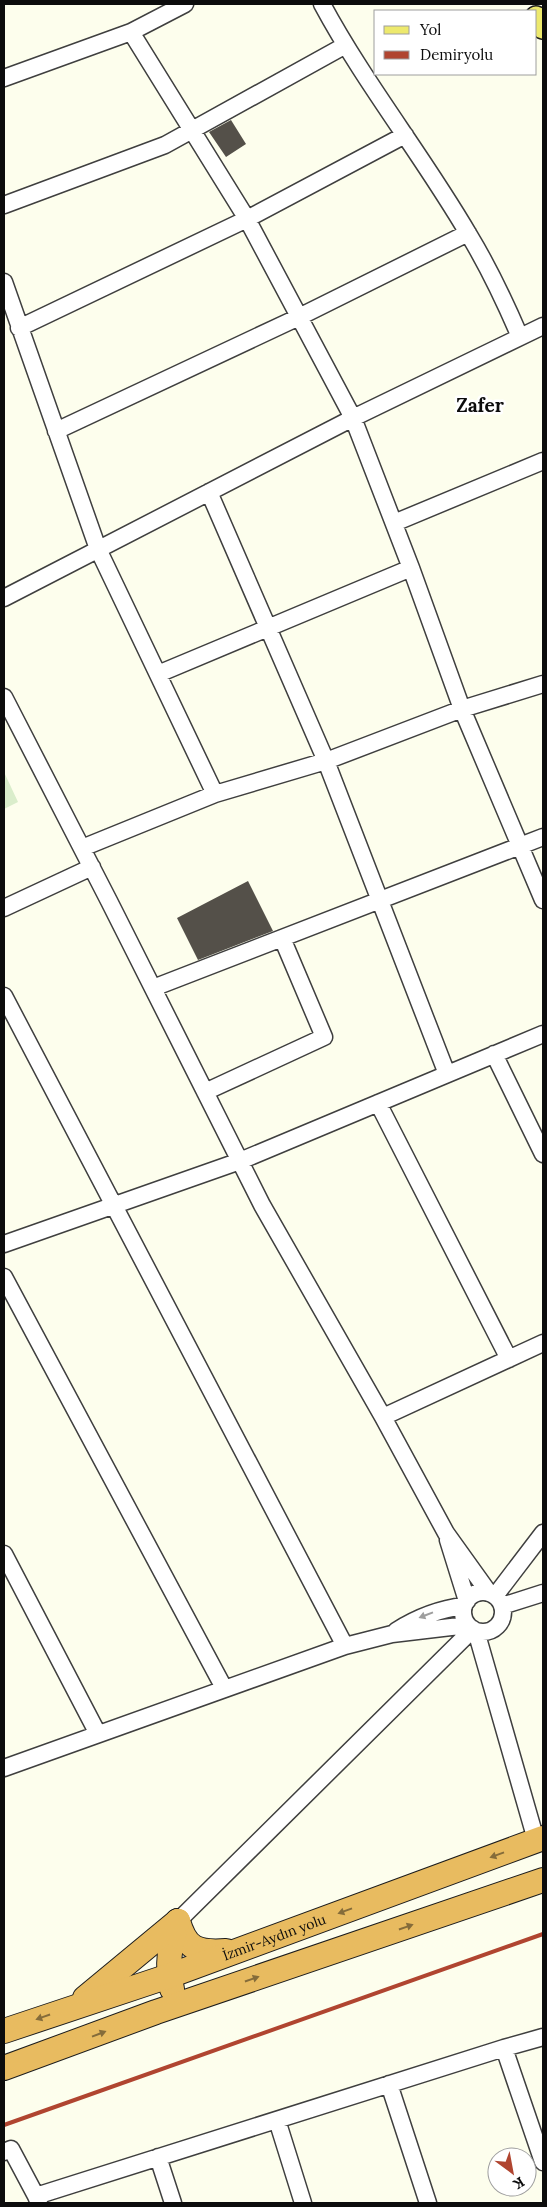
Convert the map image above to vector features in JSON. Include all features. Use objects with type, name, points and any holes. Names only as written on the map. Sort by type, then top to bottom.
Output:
[{"type":"highway","name":"İzmir-Aydın yolu","points":[[4,2032],[240,1950],[540,1839]]},
{"type":"highway","points":[[4,2068],[166,2008],[543,1880]]},
{"type":"highway","points":[[75,2006],[178,1920]]},
{"type":"highway","points":[[178,1920],[182,1933],[192,1947],[208,1952],[240,1950]]},
{"type":"highway","points":[[159,1979],[168,1963],[169,1948],[178,1920]]},
{"type":"highway","points":[[144,1949],[159,1979],[166,2008]]},
{"type":"street","points":[[4,78],[131,32],[186,4]]},
{"type":"street","points":[[322,4],[344,46],[468,232],[496,283],[520,337]]},
{"type":"street","points":[[131,32],[247,219],[353,418],[411,568],[462,709],[543,900]]},
{"type":"street","points":[[4,205],[149,152],[344,46]]},
{"type":"street","points":[[18,328],[247,219],[405,135]]},
{"type":"street","points":[[56,431],[299,316],[468,232]]},
{"type":"street","points":[[4,282],[18,328],[98,550],[215,794]]},
{"type":"street","points":[[4,598],[353,418],[543,326]]},
{"type":"street","points":[[394,523],[543,461]]},
{"type":"street","points":[[209,492],[326,761],[447,1074]]},
{"type":"street","points":[[158,674],[411,568]]},
{"type":"street","points":[[82,848],[215,794],[326,761],[462,709],[543,684]]},
{"type":"street","points":[[4,697],[262,1205],[383,1417],[446,1533],[495,1598],[501,1621],[491,1631],[472,1628],[392,1634],[345,1646],[4,1768]]},
{"type":"street","points":[[153,988],[543,837]]},
{"type":"street","points":[[4,908],[92,867]]},
{"type":"street","points":[[205,1092],[324,1037],[282,938]]},
{"type":"street","points":[[4,996],[345,1646]]},
{"type":"street","points":[[4,1244],[240,1161],[543,1034]]},
{"type":"street","points":[[494,1054],[543,1154]]},
{"type":"street","points":[[378,1103],[509,1359]]},
{"type":"street","points":[[4,1277],[224,1688]]},
{"type":"street","points":[[383,1417],[543,1343]]},
{"type":"street","points":[[495,1598],[543,1532]]},
{"type":"street","points":[[446,1533],[465,1604],[464,1619],[472,1628],[540,1839]]},
{"type":"street","points":[[4,1554],[98,1734]]},
{"type":"street","points":[[392,1634],[414,1620],[442,1609],[465,1604],[477,1593],[495,1598],[543,1593]]},
{"type":"street","points":[[178,1920],[472,1628]]},
{"type":"street","points":[[4,2152],[11,2149],[38,2200],[158,2158],[543,2037]]},
{"type":"street","points":[[504,2048],[539,2133],[543,2162]]},
{"type":"street","points":[[389,2084],[428,2203]]},
{"type":"street","points":[[277,2120],[303,2203]]},
{"type":"street","points":[[158,2158],[173,2203]]},
{"type":"green space","points":[[4,772],[18,802],[4,809]]},
{"type":"building","points":[[231,120],[246,144],[226,157],[209,132]]},
{"type":"building","points":[[248,881],[273,931],[198,960],[177,918]]},
{"type":"railway","points":[[4,2125],[543,1934]]},
{"type":"district","name":"Zafer","points":[[480,405]]}]
